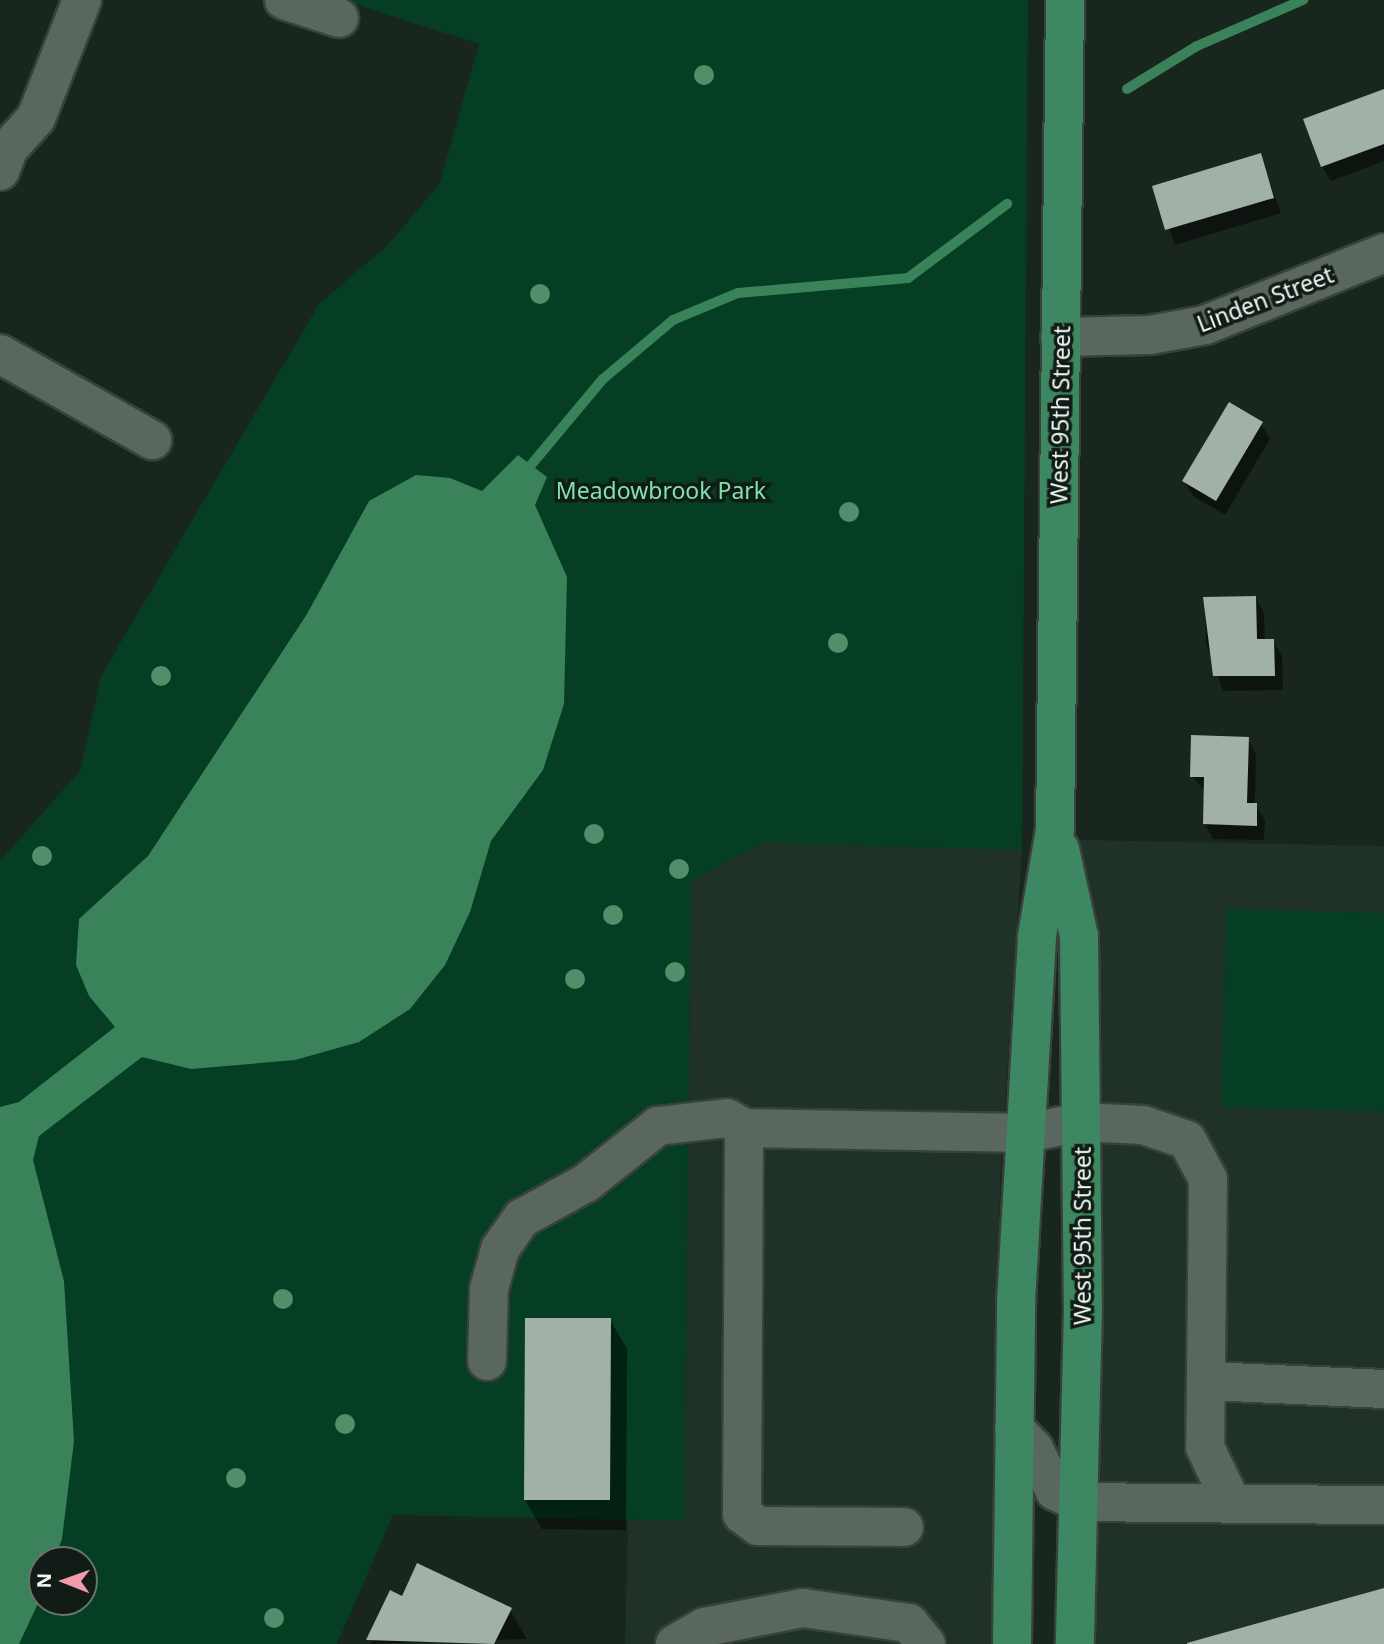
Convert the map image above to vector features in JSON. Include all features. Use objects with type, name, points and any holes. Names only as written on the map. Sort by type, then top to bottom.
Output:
[{"type":"main road","name":"West 95th Street","points":[[1012,1644],[1014,1428],[1026,1133],[1038,936],[1055,830],[1065,0]]},
{"type":"main road","name":"West 95th Street","points":[[1055,830],[1079,936],[1081,1122],[1075,1644]]},
{"type":"street","points":[[3,153],[36,118],[82,0]]},
{"type":"street","points":[[284,0],[338,18]]},
{"type":"street","name":"Linden Street","points":[[1060,337],[1150,335],[1205,325],[1384,253]]},
{"type":"street","points":[[0,354],[152,440]]},
{"type":"street","points":[[487,1362],[489,1289],[500,1249],[522,1218],[586,1183],[658,1126],[727,1118],[744,1128],[1026,1133],[1081,1122],[1143,1125],[1187,1140],[1199,1157],[1208,1179],[1208,1381],[1205,1447],[1231,1502]]},
{"type":"street","points":[[744,1128],[742,1514],[758,1526],[904,1527]]},
{"type":"street","points":[[1208,1381],[1384,1389]]},
{"type":"street","points":[[1014,1428],[1034,1449],[1055,1491],[1078,1502],[1384,1506]]},
{"type":"street","points":[[675,1644],[705,1627],[803,1608],[909,1623],[926,1644]]},
{"type":"shaded area","points":[[518,455],[547,477],[535,505],[567,577],[564,704],[543,770],[491,841],[470,912],[445,965],[410,1009],[359,1042],[295,1060],[191,1069],[142,1057],[39,1136],[33,1160],[64,1281],[74,1441],[62,1539],[59,1546],[28,1546],[28,1616],[32,1616],[19,1644],[0,1644],[0,1107],[19,1102],[115,1027],[89,996],[76,965],[79,919],[148,856],[307,614],[369,501],[416,475],[450,478],[482,491]]},
{"type":"shaded area","points":[[1080,840],[1384,846],[1384,1644],[1086,1644],[1095,1074]]},
{"type":"shaded area","points":[[763,843],[1022,850],[1000,1182],[991,1644],[625,1644],[628,1520],[684,1521],[691,881]]},
{"type":"green space","name":"Meadowbrook Park","points":[[342,0],[1028,0],[1022,850],[763,843],[691,881],[684,1521],[393,1515],[337,1644],[0,1644],[0,861],[80,771],[101,676],[319,304],[387,246],[439,185],[479,44]]},
{"type":"green space","points":[[1226,909],[1384,913],[1384,1112],[1221,1107]]},
{"type":"building","points":[[1384,89],[1384,144],[1321,167],[1303,119]]},
{"type":"building","points":[[1261,153],[1274,198],[1165,230],[1152,186]]},
{"type":"building","points":[[1229,402],[1263,422],[1216,501],[1182,481]]},
{"type":"building","points":[[1256,596],[1257,639],[1274,639],[1275,676],[1213,676],[1203,597]]},
{"type":"building","points":[[1191,735],[1249,737],[1247,803],[1257,803],[1257,826],[1203,824],[1204,777],[1190,777]]},
{"type":"building","points":[[525,1318],[611,1318],[610,1500],[524,1500]]},
{"type":"building","points":[[417,1563],[512,1608],[494,1644],[366,1640],[390,1590],[402,1596]]},
{"type":"building","points":[[1384,1588],[1384,1644],[1187,1644],[1187,1643]]},
{"type":"waterway","points":[[1127,89],[1197,46],[1303,0]]},
{"type":"waterway","points":[[531,465],[603,379],[673,320],[738,293],[908,278],[1007,204]]}]
